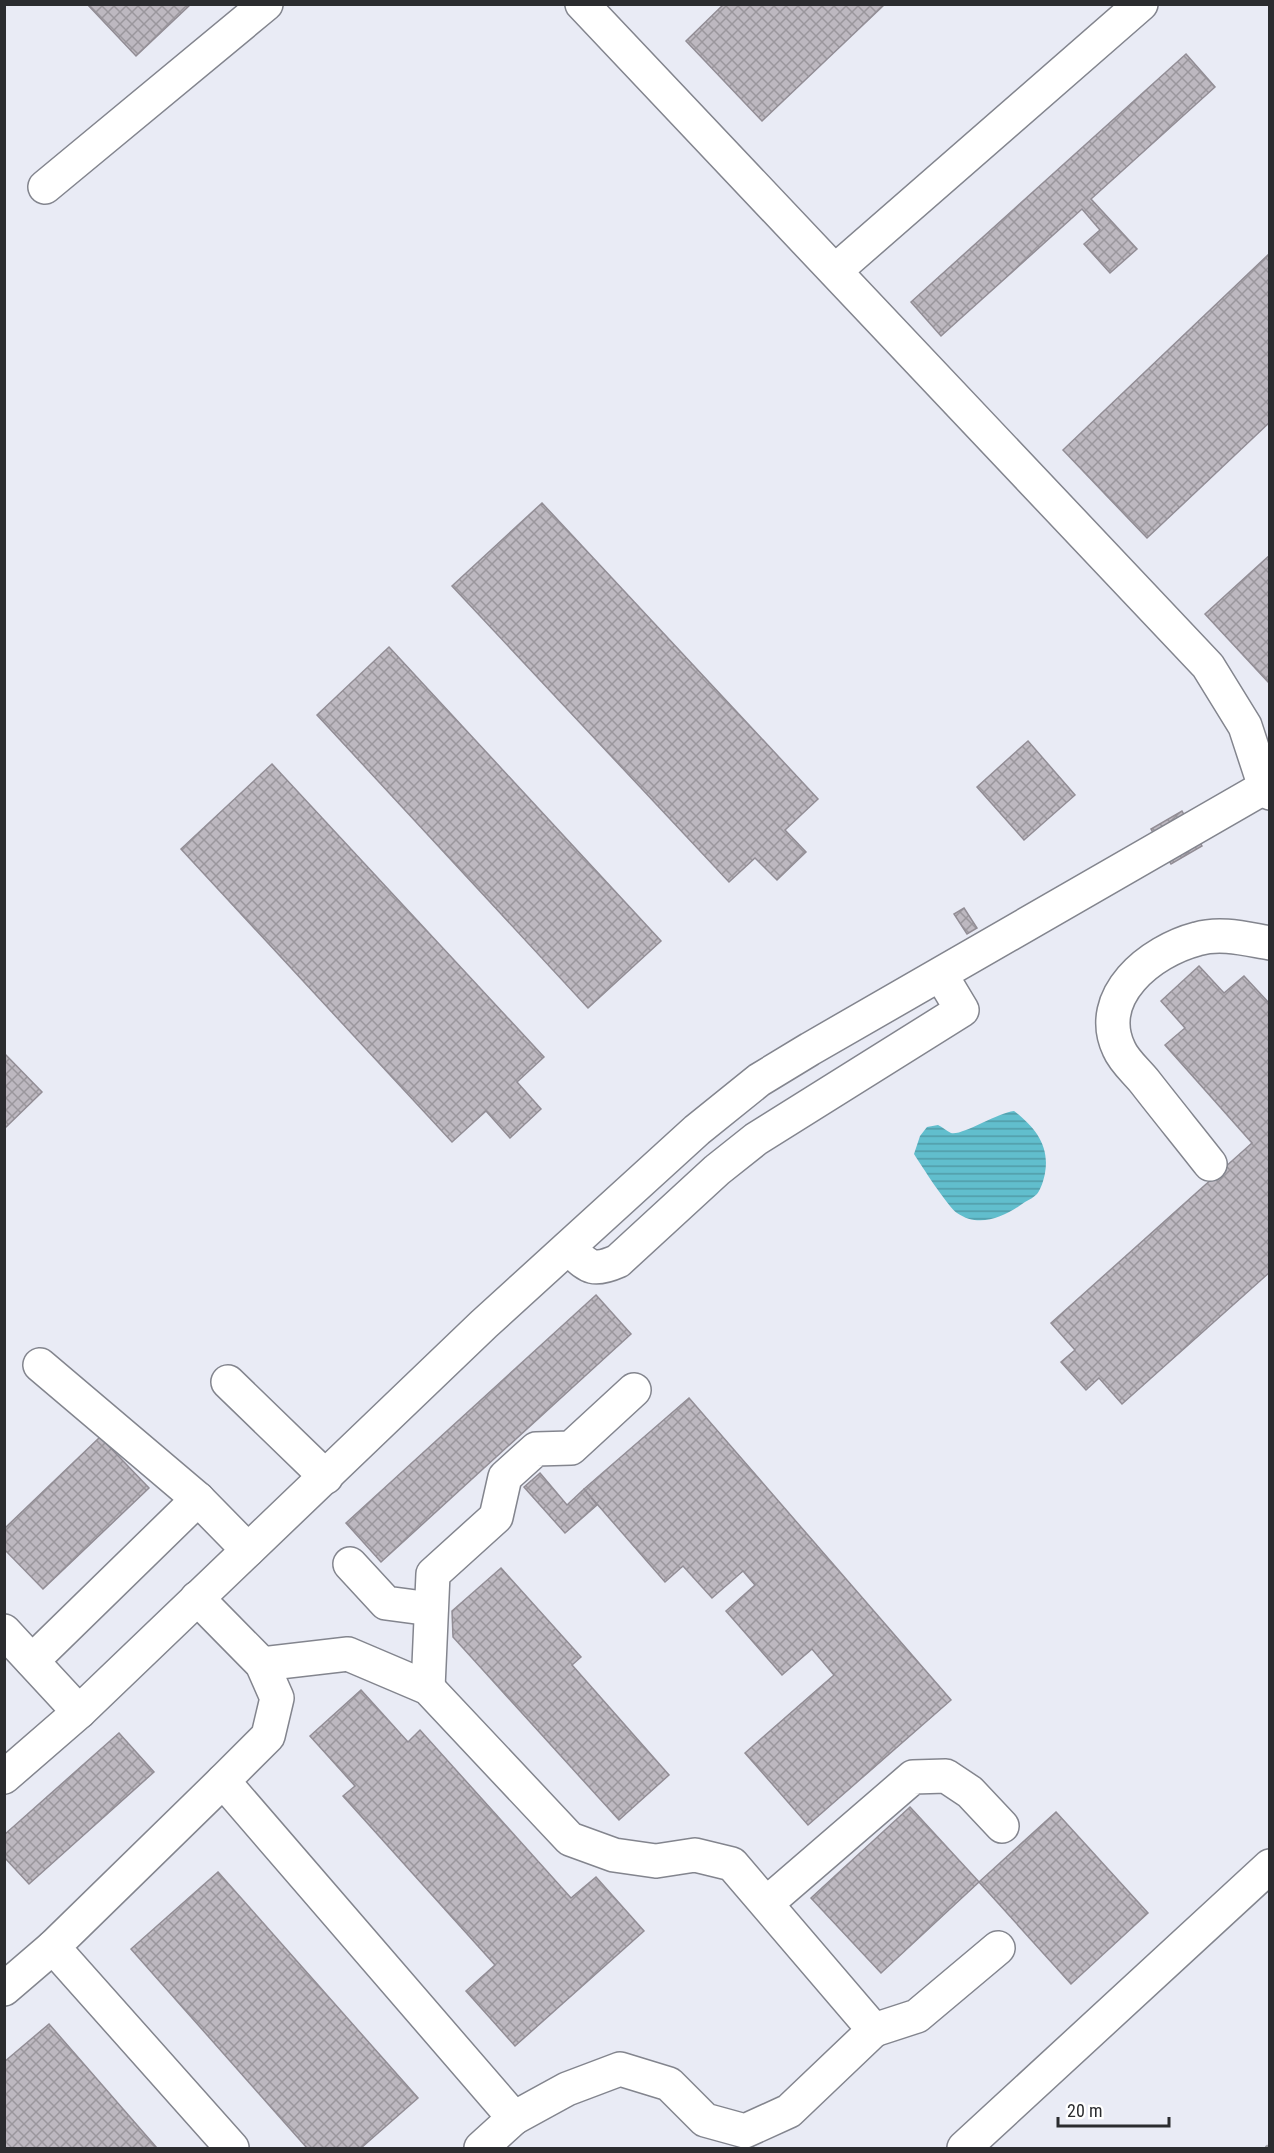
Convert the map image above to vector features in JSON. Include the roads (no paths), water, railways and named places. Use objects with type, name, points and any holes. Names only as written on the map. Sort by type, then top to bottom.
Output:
[{"type":"main road","points":[[45,187],[266,4]]},
{"type":"main road","points":[[4,1778],[79,1712],[484,1324],[697,1130],[759,1080],[1267,790],[1245,726],[1209,666],[582,4]]},
{"type":"main road","points":[[835,271],[1140,4]]},
{"type":"main road","points":[[1210,1164],[1119,1050],[1112,1019],[1124,987],[1142,968],[1169,949],[1199,938],[1229,936],[1269,943]]},
{"type":"main road","points":[[568,1248],[585,1264],[601,1269],[618,1261],[717,1170],[756,1139],[962,1010],[941,975]]},
{"type":"main road","points":[[40,1365],[198,1499],[248,1550]]},
{"type":"main road","points":[[228,1382],[326,1477]]},
{"type":"main road","points":[[428,1688],[434,1574],[496,1517],[505,1477],[536,1449],[572,1448],[634,1390]]},
{"type":"main road","points":[[32,1661],[198,1499]]},
{"type":"main road","points":[[350,1564],[386,1603],[431,1610]]},
{"type":"main road","points":[[4,1989],[52,1947],[268,1736],[277,1698],[262,1664],[197,1598]]},
{"type":"main road","points":[[4,1631],[79,1712]]},
{"type":"main road","points":[[262,1664],[348,1654],[428,1688],[570,1839],[614,1855],[656,1862],[694,1855],[732,1864],[874,2031]]},
{"type":"main road","points":[[767,1903],[913,1777],[946,1776],[970,1792],[1002,1826]]},
{"type":"main road","points":[[223,1781],[514,2118]]},
{"type":"main road","points":[[964,2148],[1269,1866]]},
{"type":"main road","points":[[52,1947],[232,2148]]},
{"type":"main road","points":[[481,2148],[514,2118],[567,2089],[620,2069],[669,2084],[705,2120],[745,2131],[789,2111],[874,2031],[917,2016],[998,1948]]},
{"type":"water","points":[[1014,1111],[1034,1131],[1043,1146],[1046,1163],[1041,1187],[1033,1197],[1001,1216],[984,1220],[966,1218],[947,1203],[914,1154],[920,1136],[927,1127],[938,1125],[951,1133],[956,1133]]}]
